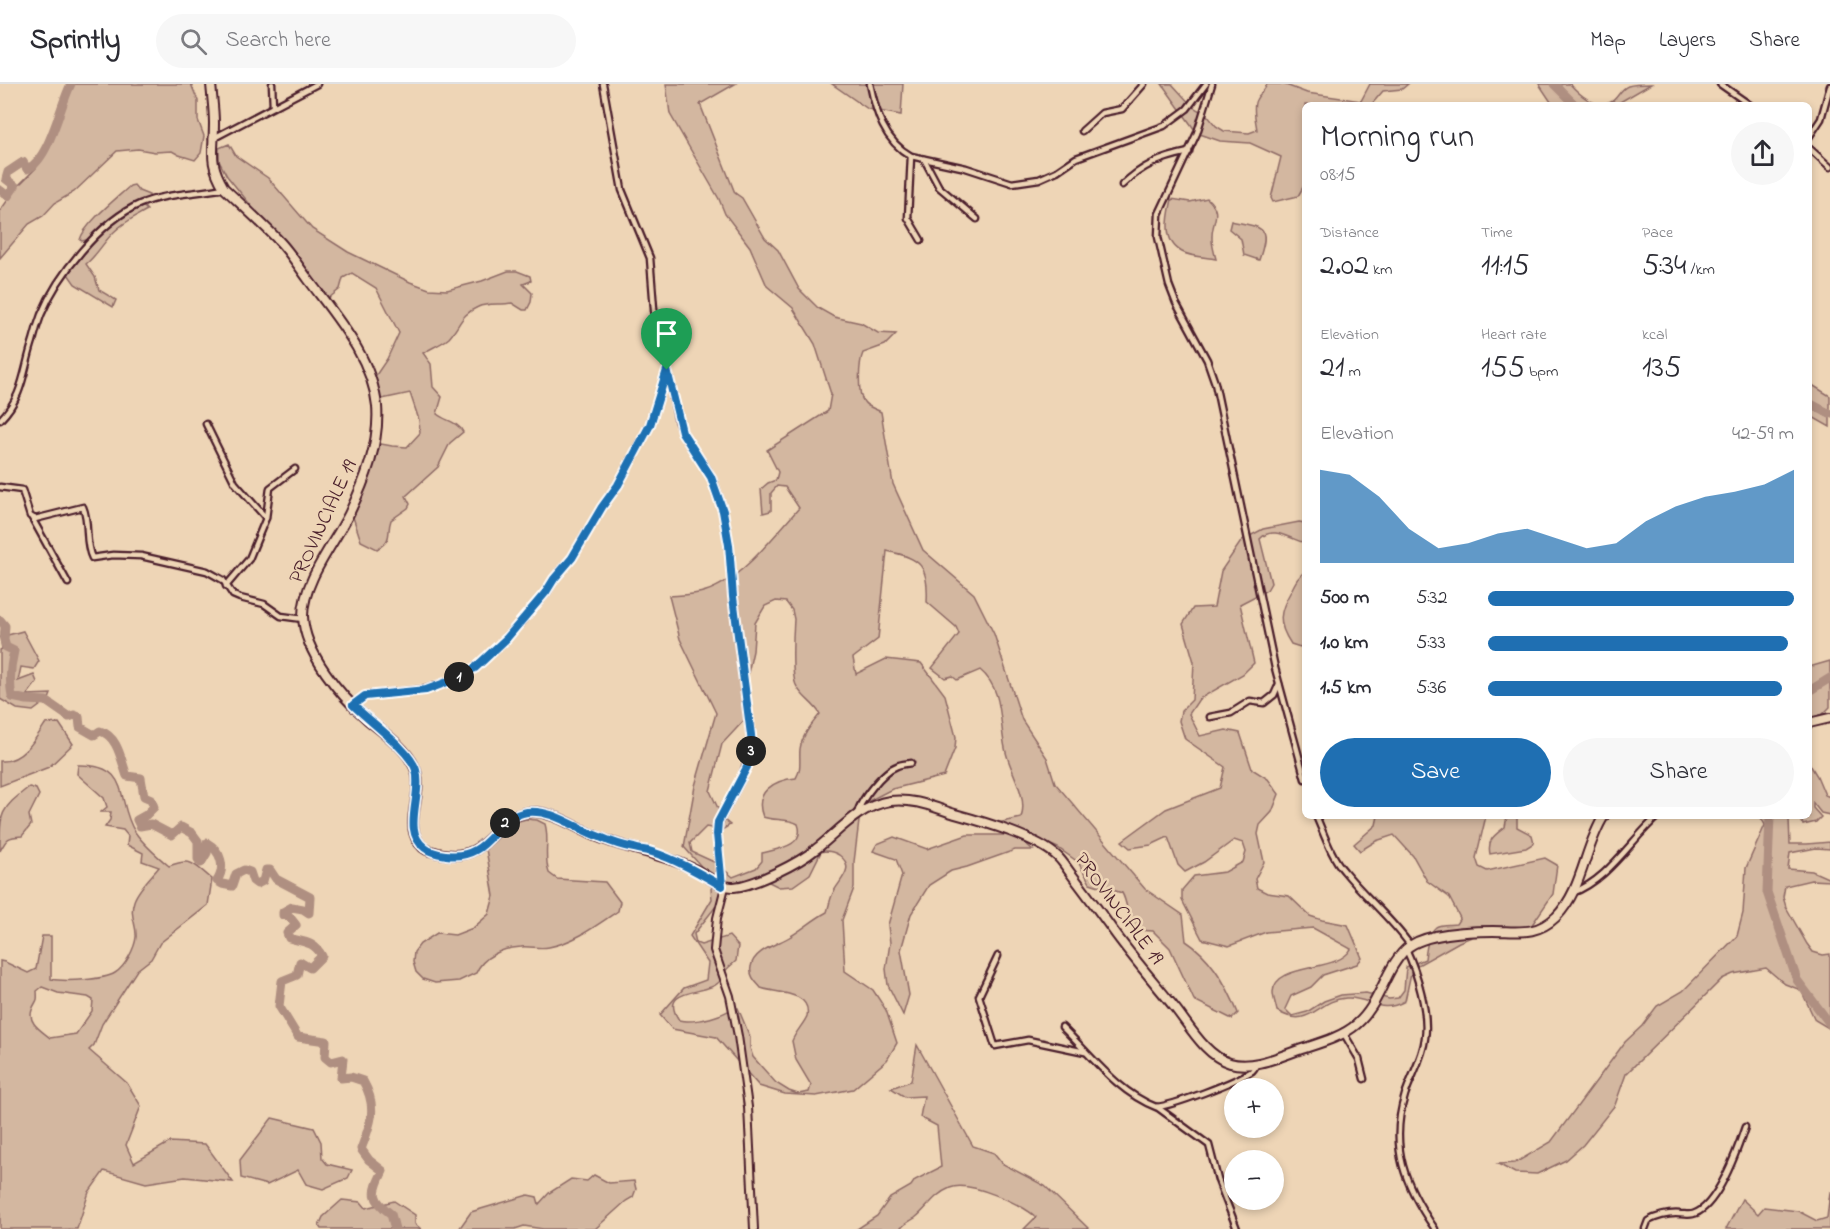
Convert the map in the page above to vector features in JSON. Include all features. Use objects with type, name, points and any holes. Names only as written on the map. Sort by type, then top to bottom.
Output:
[{"type":"main road","name":"PROVINCIALE 19","points":[[211,84],[214,169],[225,188],[284,246],[331,310],[363,360],[376,401],[376,429],[372,455],[348,518],[312,583],[307,595],[303,619]]},
{"type":"main road","points":[[303,619],[309,641],[326,673],[353,705],[400,748],[416,768],[418,782],[413,827],[417,840],[429,851],[450,855],[474,852],[513,817],[525,813],[542,813],[598,837],[630,848],[651,851],[691,867],[723,886]]},
{"type":"main road","points":[[1812,722],[1830,718]]},
{"type":"main road","name":"PROVINCIALE 19","points":[[723,886],[742,885],[800,860],[813,852],[856,815],[877,804],[915,801],[991,825],[1031,841],[1061,861],[1154,984],[1207,1049],[1230,1063],[1257,1063],[1283,1056],[1343,1032],[1358,1023],[1381,992],[1391,969],[1408,947]]},
{"type":"main road","points":[[1408,947],[1422,940],[1441,936],[1495,931],[1519,933],[1540,928],[1558,915],[1572,893],[1592,837],[1602,819]]},
{"type":"street","points":[[272,84],[273,106]]},
{"type":"street","points":[[213,139],[306,87],[317,84]]},
{"type":"street","points":[[603,84],[622,190],[650,258],[655,322],[682,432],[711,477],[723,511],[729,545],[734,607],[752,746],[747,767],[718,822],[717,834],[723,886],[714,950],[730,996],[738,1036],[748,1107],[754,1229]]},
{"type":"street","points":[[870,84],[878,114],[888,136],[895,145],[911,156],[966,168],[1012,183],[1039,179],[1057,171],[1076,158],[1164,126],[1186,109],[1206,84]]},
{"type":"street","points":[[1082,131],[1102,113],[1122,109],[1144,84]]},
{"type":"street","points":[[1212,84],[1189,153],[1159,214],[1158,237],[1169,285],[1176,303],[1207,360],[1215,383],[1280,684],[1302,768]]},
{"type":"street","points":[[1720,84],[1746,102]]},
{"type":"street","points":[[1812,132],[1821,119],[1830,86]]},
{"type":"street","points":[[1812,151],[1830,167]]},
{"type":"street","points":[[1122,185],[1147,165],[1189,153]]},
{"type":"street","points":[[911,156],[908,218],[921,240]]},
{"type":"street","points":[[923,159],[939,187],[977,219]]},
{"type":"street","points":[[0,420],[8,412],[20,391],[31,346],[47,303],[68,270],[96,237],[124,213],[141,204],[181,194],[225,188]]},
{"type":"street","points":[[353,705],[365,696],[426,690],[450,681],[475,668],[506,639],[572,558],[602,507],[618,485],[650,425],[667,370]]},
{"type":"street","points":[[206,424],[236,483],[266,519]]},
{"type":"street","points":[[226,586],[249,560],[266,519],[270,488],[296,469]]},
{"type":"street","points":[[0,487],[22,490],[32,518],[68,583]]},
{"type":"street","points":[[32,518],[83,507],[87,520],[88,547],[92,558],[112,555],[141,556],[207,571],[218,576],[233,595],[264,604],[281,616],[303,619]]},
{"type":"street","points":[[1210,717],[1231,713],[1250,702],[1264,703],[1274,695],[1280,684]]},
{"type":"street","points":[[856,815],[865,798],[889,771],[896,766],[911,763]]},
{"type":"street","points":[[1318,819],[1342,870],[1397,927],[1408,947],[1419,988],[1425,1021],[1425,1038],[1406,1093],[1401,1112],[1399,1135],[1406,1178],[1416,1202],[1435,1229]]},
{"type":"street","points":[[1572,893],[1595,882],[1655,819]]},
{"type":"street","points":[[998,956],[979,996],[995,1046],[1028,1040],[1085,1052]]},
{"type":"street","points":[[1062,1027],[1104,1072],[1209,1145],[1218,1180],[1237,1229]]},
{"type":"street","points":[[1343,1032],[1359,1059],[1364,1079]]},
{"type":"street","points":[[1156,1107],[1195,1096],[1222,1085],[1252,1071],[1257,1063]]},
{"type":"street","points":[[1645,1229],[1648,1221],[1655,1217],[1666,1214],[1698,1213],[1725,1180],[1745,1127]]},
{"type":"shaded area","points":[[72,84],[191,84],[198,101],[198,120],[204,136],[201,153],[195,160],[172,151],[155,152],[138,149],[117,151],[74,192],[55,203],[43,216],[29,224],[0,258],[0,211],[17,187],[36,168],[51,145]]},
{"type":"shaded area","points":[[666,84],[735,84],[700,104],[735,193],[742,198],[765,238],[778,250],[799,289],[818,308],[834,317],[861,323],[878,333],[896,334],[885,345],[863,353],[860,392],[865,404],[881,412],[893,484],[923,550],[974,594],[994,634],[1022,720],[1047,758],[1055,783],[1145,889],[1183,915],[1186,941],[1204,955],[1229,992],[1238,1013],[1232,1019],[1194,1000],[1170,948],[1153,931],[1136,930],[1133,926],[1122,893],[1090,883],[1078,862],[1058,848],[993,824],[1021,818],[1023,810],[1019,787],[1004,745],[1000,710],[994,688],[980,670],[957,680],[952,676],[945,678],[932,668],[959,634],[956,627],[927,602],[926,580],[920,566],[908,557],[887,551],[878,639],[853,658],[856,674],[886,659],[921,663],[945,695],[956,737],[955,748],[944,776],[892,789],[861,805],[854,862],[854,888],[842,920],[845,971],[873,990],[886,1010],[897,1043],[887,1060],[853,1089],[816,1096],[785,1094],[759,1086],[716,1037],[672,1029],[660,1015],[684,988],[706,980],[708,963],[690,936],[712,899],[711,889],[715,882],[684,847],[695,786],[716,713],[680,639],[669,596],[702,592],[732,577],[757,556],[799,508],[785,487],[777,486],[771,493],[771,511],[763,513],[761,489],[776,480],[778,472],[767,450],[828,411],[831,394],[815,344],[793,308],[767,286],[750,247],[725,214],[719,199],[670,114]],"holes":[[[776,601],[786,602],[792,610],[794,680],[801,693],[820,714],[803,739],[800,749],[800,767],[796,778],[773,785],[763,794],[761,801],[763,817],[798,824],[798,837],[789,845],[762,853],[762,861],[756,868],[733,877],[716,863],[692,852],[690,843],[706,827],[722,830],[730,825],[723,819],[710,791],[722,744],[749,715],[746,682],[753,651],[755,623],[765,606]],[[821,852],[839,855],[844,860],[847,869],[833,893],[827,912],[791,936],[761,952],[756,956],[751,967],[752,976],[761,988],[798,997],[807,1008],[807,1016],[792,1041],[796,1060],[811,1085],[809,1092],[798,1094],[776,1083],[753,1057],[750,1037],[738,1008],[710,1018],[683,1021],[679,1020],[674,1009],[674,1002],[686,994],[712,987],[720,981],[725,971],[736,961],[738,946],[729,936],[701,945],[696,943],[694,934],[728,891],[748,881],[765,880],[779,887],[793,886],[810,874]]]},
{"type":"shaded area","points":[[832,84],[903,84],[901,115],[868,109]]},
{"type":"shaded area","points":[[1162,84],[1172,84],[1193,107],[1207,115],[1216,126],[1224,131],[1249,133],[1257,130],[1254,107],[1257,98],[1267,84],[1283,84],[1307,93],[1361,101],[1370,84],[1408,84],[1402,89],[1383,91],[1374,102],[1302,102],[1302,189],[1298,196],[1273,202],[1271,198],[1281,157],[1250,143],[1220,141],[1197,133]]},
{"type":"shaded area","points":[[1539,84],[1570,84],[1592,102],[1551,102]]},
{"type":"shaded area","points":[[1651,84],[1620,102],[1611,102],[1628,86]]},
{"type":"shaded area","points":[[229,144],[236,156],[268,178],[312,229],[348,252],[410,282],[429,289],[447,290],[482,281],[508,271],[517,271],[530,276],[531,281],[523,284],[532,293],[527,310],[512,303],[478,307],[464,317],[449,338],[423,353],[431,364],[433,387],[442,397],[437,414],[455,424],[463,432],[450,443],[438,467],[406,496],[410,504],[408,508],[391,520],[388,539],[377,549],[361,541],[351,511],[376,443],[407,447],[420,433],[419,420],[410,393],[377,400],[372,381],[387,359],[399,333],[376,288],[352,273],[343,278],[340,289],[324,302],[286,249],[227,176],[219,161],[219,148]]},
{"type":"shaded area","points":[[134,185],[139,191],[149,195],[149,198],[123,209],[91,239],[80,240],[94,219],[130,186]]},
{"type":"shaded area","points":[[1207,198],[1216,213],[1212,239],[1216,259],[1182,252],[1171,242],[1169,235],[1168,221],[1172,199],[1190,202]]},
{"type":"shaded area","points":[[139,207],[147,210],[118,228],[86,264],[95,277],[99,290],[116,300],[113,307],[75,284],[68,274],[99,236],[118,220]]},
{"type":"shaded area","points":[[1231,221],[1257,227],[1264,234],[1263,249],[1259,260],[1244,255],[1241,239],[1229,229]]},
{"type":"shaded area","points":[[1812,385],[1830,396],[1830,427],[1812,417]]},
{"type":"shaded area","points":[[1302,522],[1302,542],[1276,533],[1270,533],[1260,539],[1271,583],[1267,590],[1240,604],[1254,663],[1243,674],[1199,699],[1189,714],[1200,736],[1226,730],[1240,733],[1252,769],[1268,779],[1279,794],[1272,812],[1260,825],[1258,834],[1264,862],[1255,879],[1257,888],[1267,893],[1289,896],[1310,916],[1348,925],[1362,958],[1357,964],[1323,975],[1311,987],[1291,996],[1285,1009],[1292,1016],[1307,1012],[1324,1001],[1341,995],[1366,993],[1389,999],[1398,998],[1404,990],[1406,967],[1425,959],[1433,930],[1440,925],[1456,924],[1460,918],[1449,897],[1427,881],[1413,856],[1394,835],[1376,841],[1360,851],[1354,844],[1376,825],[1377,819],[1485,819],[1476,858],[1479,867],[1487,871],[1545,858],[1557,865],[1553,894],[1527,932],[1484,932],[1459,942],[1418,965],[1411,973],[1405,1001],[1396,1005],[1388,1007],[1346,998],[1336,1000],[1313,1013],[1298,1018],[1288,1016],[1277,1011],[1273,992],[1276,983],[1284,976],[1334,962],[1344,957],[1351,949],[1313,928],[1266,932],[1229,946],[1202,939],[1182,900],[1182,890],[1194,876],[1225,872],[1243,862],[1246,852],[1243,843],[1234,840],[1204,862],[1185,872],[1178,865],[1168,837],[1151,845],[1130,848],[1122,841],[1166,809],[1220,788],[1225,767],[1185,739],[1179,721],[1181,711],[1192,700],[1194,662],[1183,624],[1193,608],[1214,607],[1221,571],[1242,540],[1263,529]]},
{"type":"shaded area","points":[[1302,574],[1302,645],[1300,647],[1291,644],[1286,637],[1281,618],[1287,598]]},
{"type":"shaded area","points":[[23,631],[39,661],[34,669],[21,667],[18,681],[34,675],[37,682],[27,695],[51,694],[49,699],[33,711],[17,709],[0,699],[0,650],[2,649],[0,637]]},
{"type":"shaded area","points":[[1830,661],[1830,707],[1820,717],[1812,719],[1812,666]]},
{"type":"shaded area","points":[[59,723],[73,744],[49,767],[0,786],[0,761],[8,761],[21,754],[45,724]]},
{"type":"shaded area","points":[[78,765],[95,766],[107,771],[120,786],[129,820],[135,832],[147,846],[169,866],[188,862],[212,879],[208,905],[160,943],[151,959],[137,970],[102,1024],[94,1045],[89,1050],[127,1083],[141,1106],[126,1145],[134,1163],[170,1142],[205,1144],[233,1182],[185,1177],[146,1183],[104,1171],[89,1192],[77,1229],[0,1229],[0,961],[28,973],[36,969],[42,936],[51,936],[51,979],[84,980],[115,973],[126,962],[135,941],[136,932],[132,911],[134,901],[159,867],[142,861],[143,853],[127,845],[128,836],[123,830],[105,827],[110,820],[111,812],[101,812],[107,807],[104,798],[77,774]],"holes":[[[42,987],[58,993],[88,997],[93,1000],[92,1011],[76,1034],[50,1038],[33,1023],[31,1015],[37,1000],[37,991]]]},
{"type":"shaded area","points":[[1812,768],[1825,795],[1830,797],[1830,815],[1821,813],[1813,803],[1813,808],[1821,817],[1816,822],[1803,825],[1801,819],[1812,819]]},
{"type":"shaded area","points":[[29,787],[36,789],[39,795],[29,815],[31,825],[22,836],[8,839],[0,851],[0,827],[4,813],[12,801]]},
{"type":"shaded area","points":[[526,819],[537,820],[545,824],[549,873],[557,879],[605,882],[620,902],[618,911],[585,933],[559,945],[546,948],[514,948],[494,954],[483,962],[476,973],[459,981],[435,983],[423,979],[416,972],[413,962],[414,952],[420,944],[437,933],[455,935],[473,928],[489,914],[494,896],[486,849],[503,825]]},
{"type":"shaded area","points":[[1506,819],[1517,819],[1517,827],[1532,835],[1534,843],[1526,848],[1490,854],[1491,841],[1505,827]]},
{"type":"shaded area","points":[[1762,819],[1789,819],[1790,844],[1830,842],[1830,849],[1816,848],[1790,853],[1788,869],[1812,871],[1830,881],[1811,880],[1785,886],[1783,897],[1786,907],[1813,952],[1823,955],[1830,954],[1830,1029],[1815,1020],[1801,990],[1785,984],[1766,968],[1733,974],[1722,979],[1626,1074],[1615,1105],[1583,1145],[1566,1160],[1537,1174],[1515,1173],[1498,1164],[1515,1163],[1551,1142],[1625,1042],[1642,1026],[1657,1006],[1683,991],[1737,936],[1743,913],[1746,868],[1765,825]]},
{"type":"shaded area","points":[[967,835],[1016,835],[1033,850],[1015,850],[951,871],[929,885],[911,914],[901,950],[909,995],[903,1015],[888,985],[886,969],[890,943],[888,925],[902,875],[896,859],[873,851],[877,844],[894,837],[927,849]]},
{"type":"shaded area","points":[[917,1045],[973,1146],[994,1153],[1003,1164],[1045,1186],[1089,1229],[1024,1229],[1036,1217],[1007,1200],[982,1190],[959,1186],[939,1194],[920,1214],[900,1229],[857,1229],[877,1216],[890,1198],[911,1186],[915,1180],[941,1167],[937,1126],[920,1117],[924,1096],[905,1097],[891,1088],[911,1081]]},
{"type":"shaded area","points":[[272,1118],[314,1128],[321,1142],[322,1158],[327,1164],[352,1170],[348,1178],[323,1189],[306,1184],[298,1170],[267,1185],[241,1178],[240,1160]]},
{"type":"shaded area","points":[[594,1175],[609,1183],[634,1181],[636,1189],[633,1197],[595,1229],[543,1229],[524,1226],[515,1229],[459,1229],[471,1212],[528,1195],[537,1197],[539,1204],[549,1193],[571,1179],[587,1181]]},
{"type":"shaded area","points":[[1830,1191],[1830,1229],[1726,1229],[1742,1199],[1758,1214],[1764,1207],[1798,1211],[1817,1221],[1827,1218]]},
{"type":"shaded area","points":[[342,1200],[361,1202],[366,1208],[394,1201],[415,1215],[415,1224],[421,1229],[321,1229],[319,1226],[323,1217]]},
{"type":"waterway","points":[[0,190],[8,196],[15,186],[6,179],[8,172],[23,162],[27,169],[35,164],[42,155],[71,84]]},
{"type":"waterway","points":[[1554,84],[1572,102]]},
{"type":"waterway","points":[[1812,405],[1830,414]]},
{"type":"waterway","points":[[0,620],[5,626],[6,647],[14,651],[10,674],[12,697],[46,701],[69,717],[74,715],[79,717],[80,727],[94,735],[100,731],[111,738],[118,749],[127,776],[141,778],[144,796],[151,799],[154,807],[137,820],[140,826],[151,824],[172,835],[181,827],[192,833],[198,841],[198,859],[201,863],[207,853],[207,843],[212,846],[221,860],[220,876],[217,881],[222,884],[232,886],[236,874],[244,870],[250,872],[253,881],[257,884],[263,881],[266,870],[270,870],[276,879],[310,897],[309,913],[292,907],[283,912],[283,915],[289,916],[296,925],[287,933],[289,938],[312,945],[322,956],[310,968],[300,962],[297,975],[282,981],[279,1006],[298,1037],[326,1041],[325,1057],[331,1062],[343,1059],[341,1078],[351,1077],[363,1081],[368,1090],[372,1107],[368,1131],[361,1149],[369,1160],[383,1171],[375,1195],[380,1204],[391,1214],[395,1229]]},
{"type":"waterway","points":[[1812,689],[1830,678]]},
{"type":"waterway","points":[[1770,819],[1767,892],[1797,980],[1830,1024]]},
{"type":"route","points":[[667,370],[682,432],[707,469],[721,502],[729,545],[733,597],[749,715],[752,746],[747,767],[721,814],[717,828],[722,886],[696,870],[651,851],[630,848],[598,837],[542,813],[530,812],[513,817],[474,852],[450,855],[429,851],[417,840],[413,827],[418,782],[416,768],[400,748],[353,705],[365,696],[426,690],[450,681],[475,668],[506,639],[566,567],[606,500],[618,485],[650,425],[662,394],[667,370]]}]
